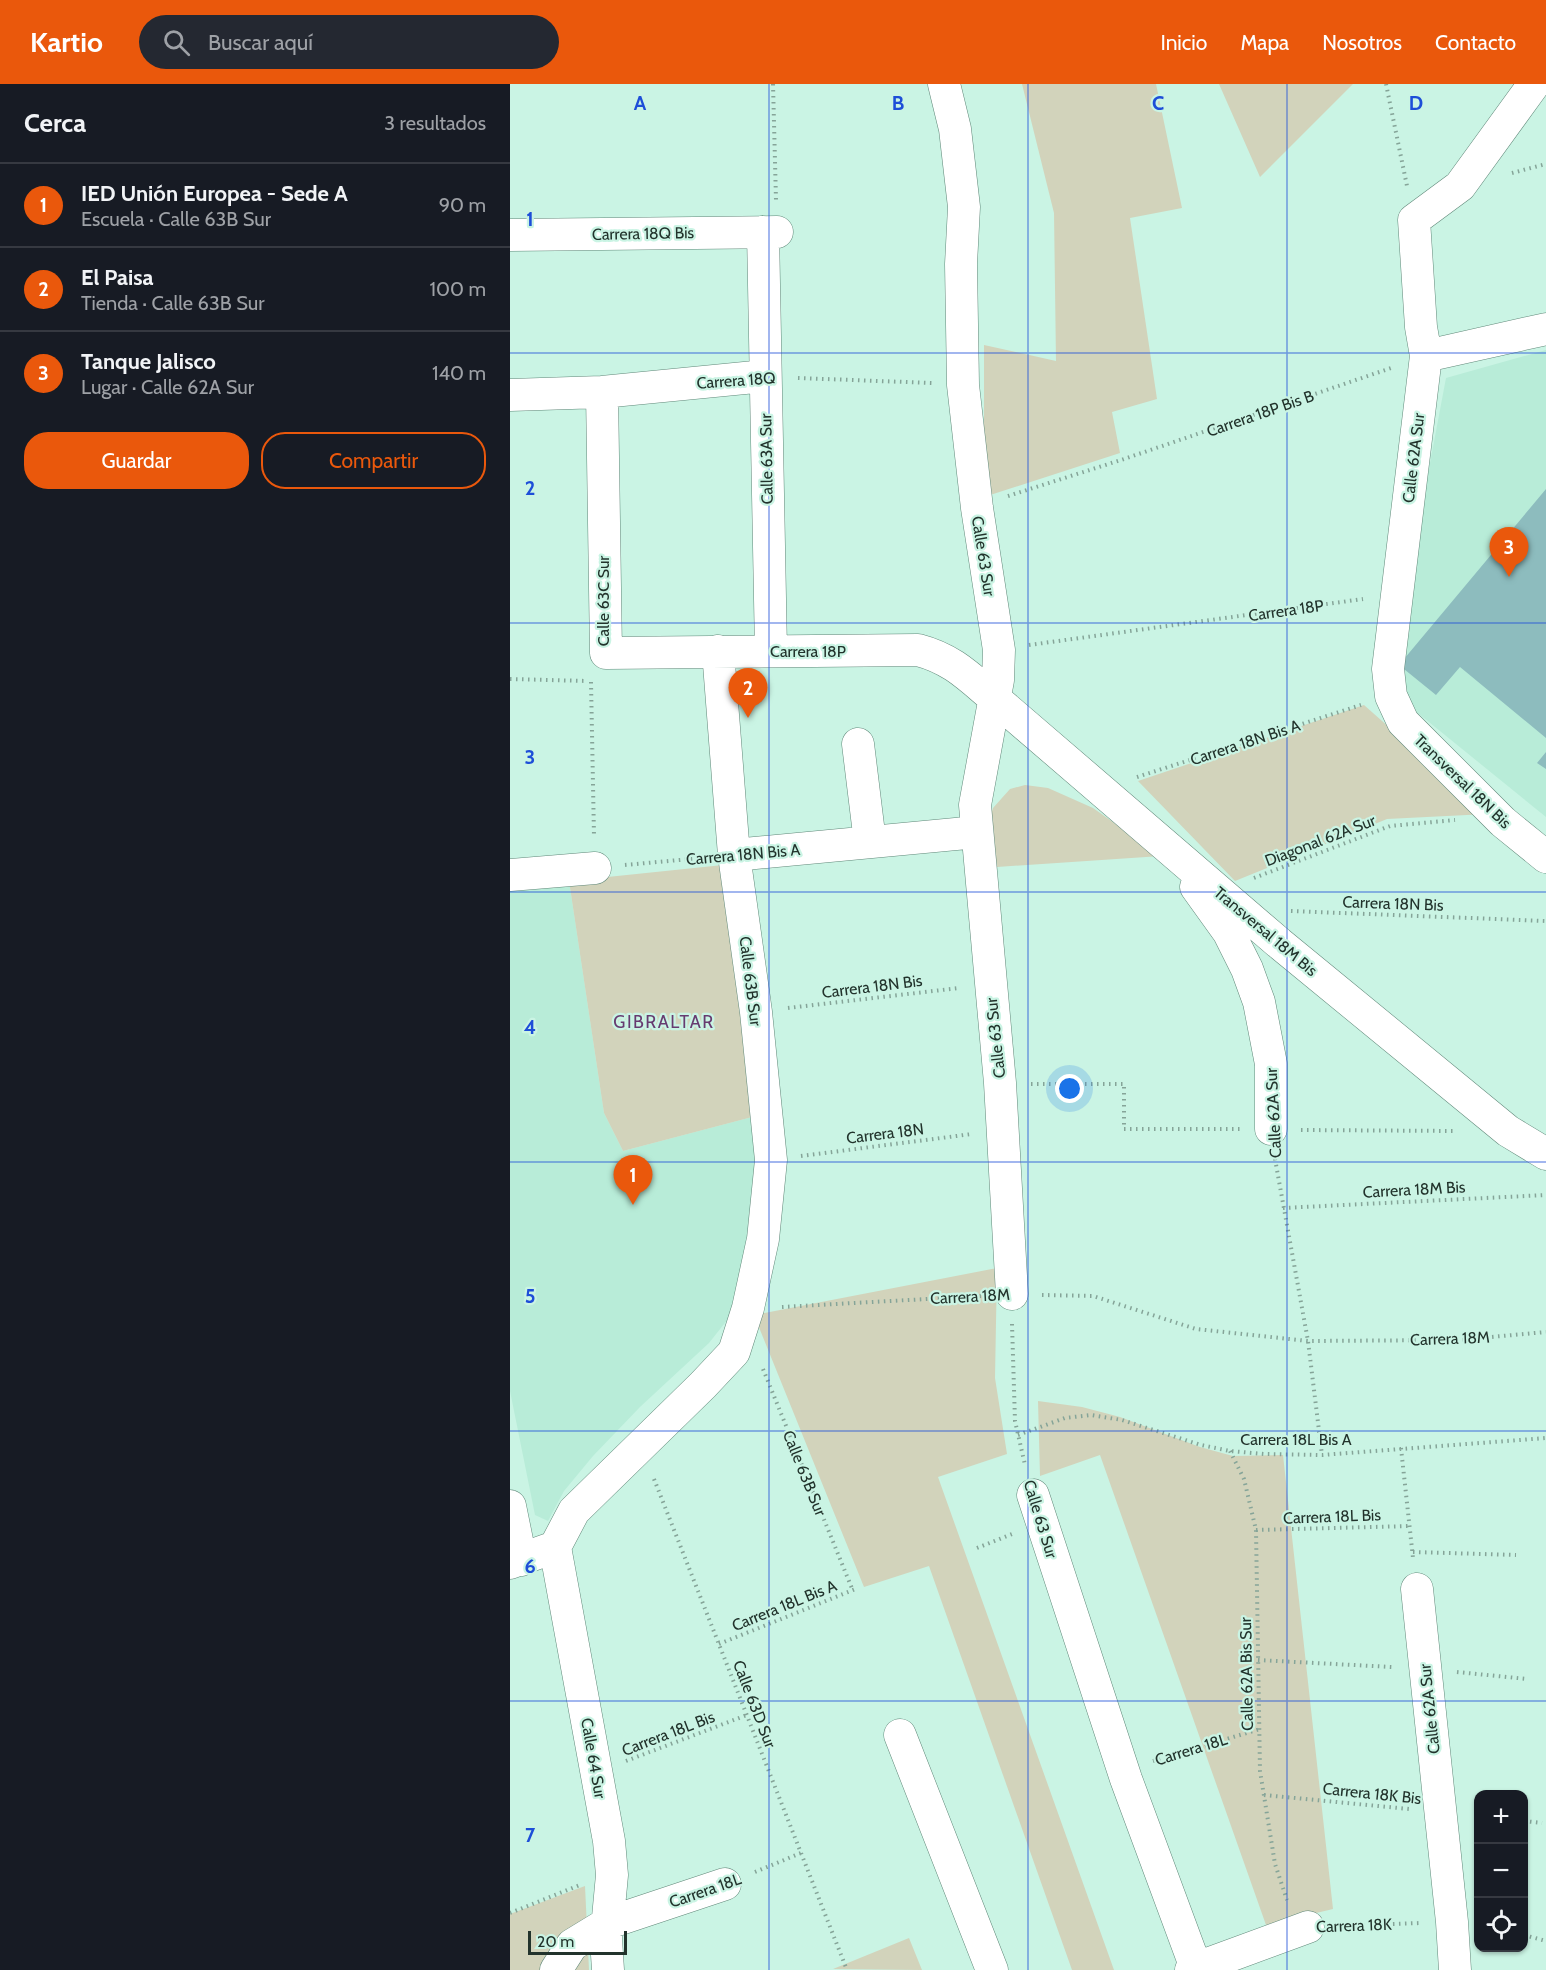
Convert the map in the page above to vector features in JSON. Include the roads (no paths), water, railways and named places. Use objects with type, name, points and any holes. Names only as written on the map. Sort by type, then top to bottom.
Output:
[{"type":"street","name":"Calle 63 Sur","points":[[944,84],[956,129],[964,207],[961,264],[963,385],[977,508],[999,650],[998,680],[975,805],[1000,1083],[1012,1294]]},
{"type":"street","name":"Calle 62A Sur","points":[[1391,696],[1388,669],[1426,356],[1421,327],[1413,220],[1460,186],[1534,84]]},
{"type":"street","name":"Carrera 18Q Bis","points":[[510,235],[770,232]]},
{"type":"street","name":"Calle 63A Sur","points":[[770,232],[765,376],[771,651]]},
{"type":"street","points":[[1426,356],[1546,329]]},
{"type":"street","name":"Carrera 18Q","points":[[510,395],[602,392],[765,376]]},
{"type":"street","name":"Calle 63C Sur","points":[[602,392],[606,653]]},
{"type":"street","name":"Carrera 18P","points":[[606,653],[918,650],[938,655],[956,666],[994,698]]},
{"type":"street","name":"Calle 63B Sur","points":[[555,1547],[574,1511],[734,1352],[746,1315],[766,1220],[771,1160],[756,1012],[734,855],[718,651]]},
{"type":"street","name":"Transversal 18N Bis","points":[[1391,696],[1402,722],[1503,822],[1546,857]]},
{"type":"street","name":"Transversal 18M Bis","points":[[994,698],[1230,901],[1508,1131],[1546,1154]]},
{"type":"street","points":[[858,744],[870,842]]},
{"type":"street","name":"Carrera 18N Bis A","points":[[734,855],[977,832]]},
{"type":"street","name":"Calle 62A Sur","points":[[1155,836],[1198,889],[1229,933],[1247,969],[1258,1002],[1271,1064],[1271,1129]]},
{"type":"street","points":[[510,875],[595,867]]},
{"type":"street","name":"Calle 63 Sur","points":[[1033,1495],[1123,1770],[1193,1969]]},
{"type":"street","points":[[510,1506],[515,1562],[555,1547]]},
{"type":"street","name":"Calle 64 Sur","points":[[555,1547],[609,1841],[612,1875],[606,1939],[608,1970]]},
{"type":"street","name":"Calle 62A Sur","points":[[1417,1589],[1455,1970]]},
{"type":"street","points":[[900,1736],[992,1970]]},
{"type":"street","name":"Carrera 18L","points":[[556,1970],[572,1945],[608,1923],[725,1884]]},
{"type":"street","name":"Carrera 18K","points":[[1193,1969],[1254,1959],[1308,1927]]},
{"type":"place","name":"Tanque Jalisco","points":[[1509,577]]},
{"type":"place","name":"El Paisa","points":[[748,718]]},
{"type":"place","name":"IED Unión Europea - Sede A","points":[[633,1205]]},
{"type":"district","name":"GIBRALTAR","points":[[664,1022]]}]
